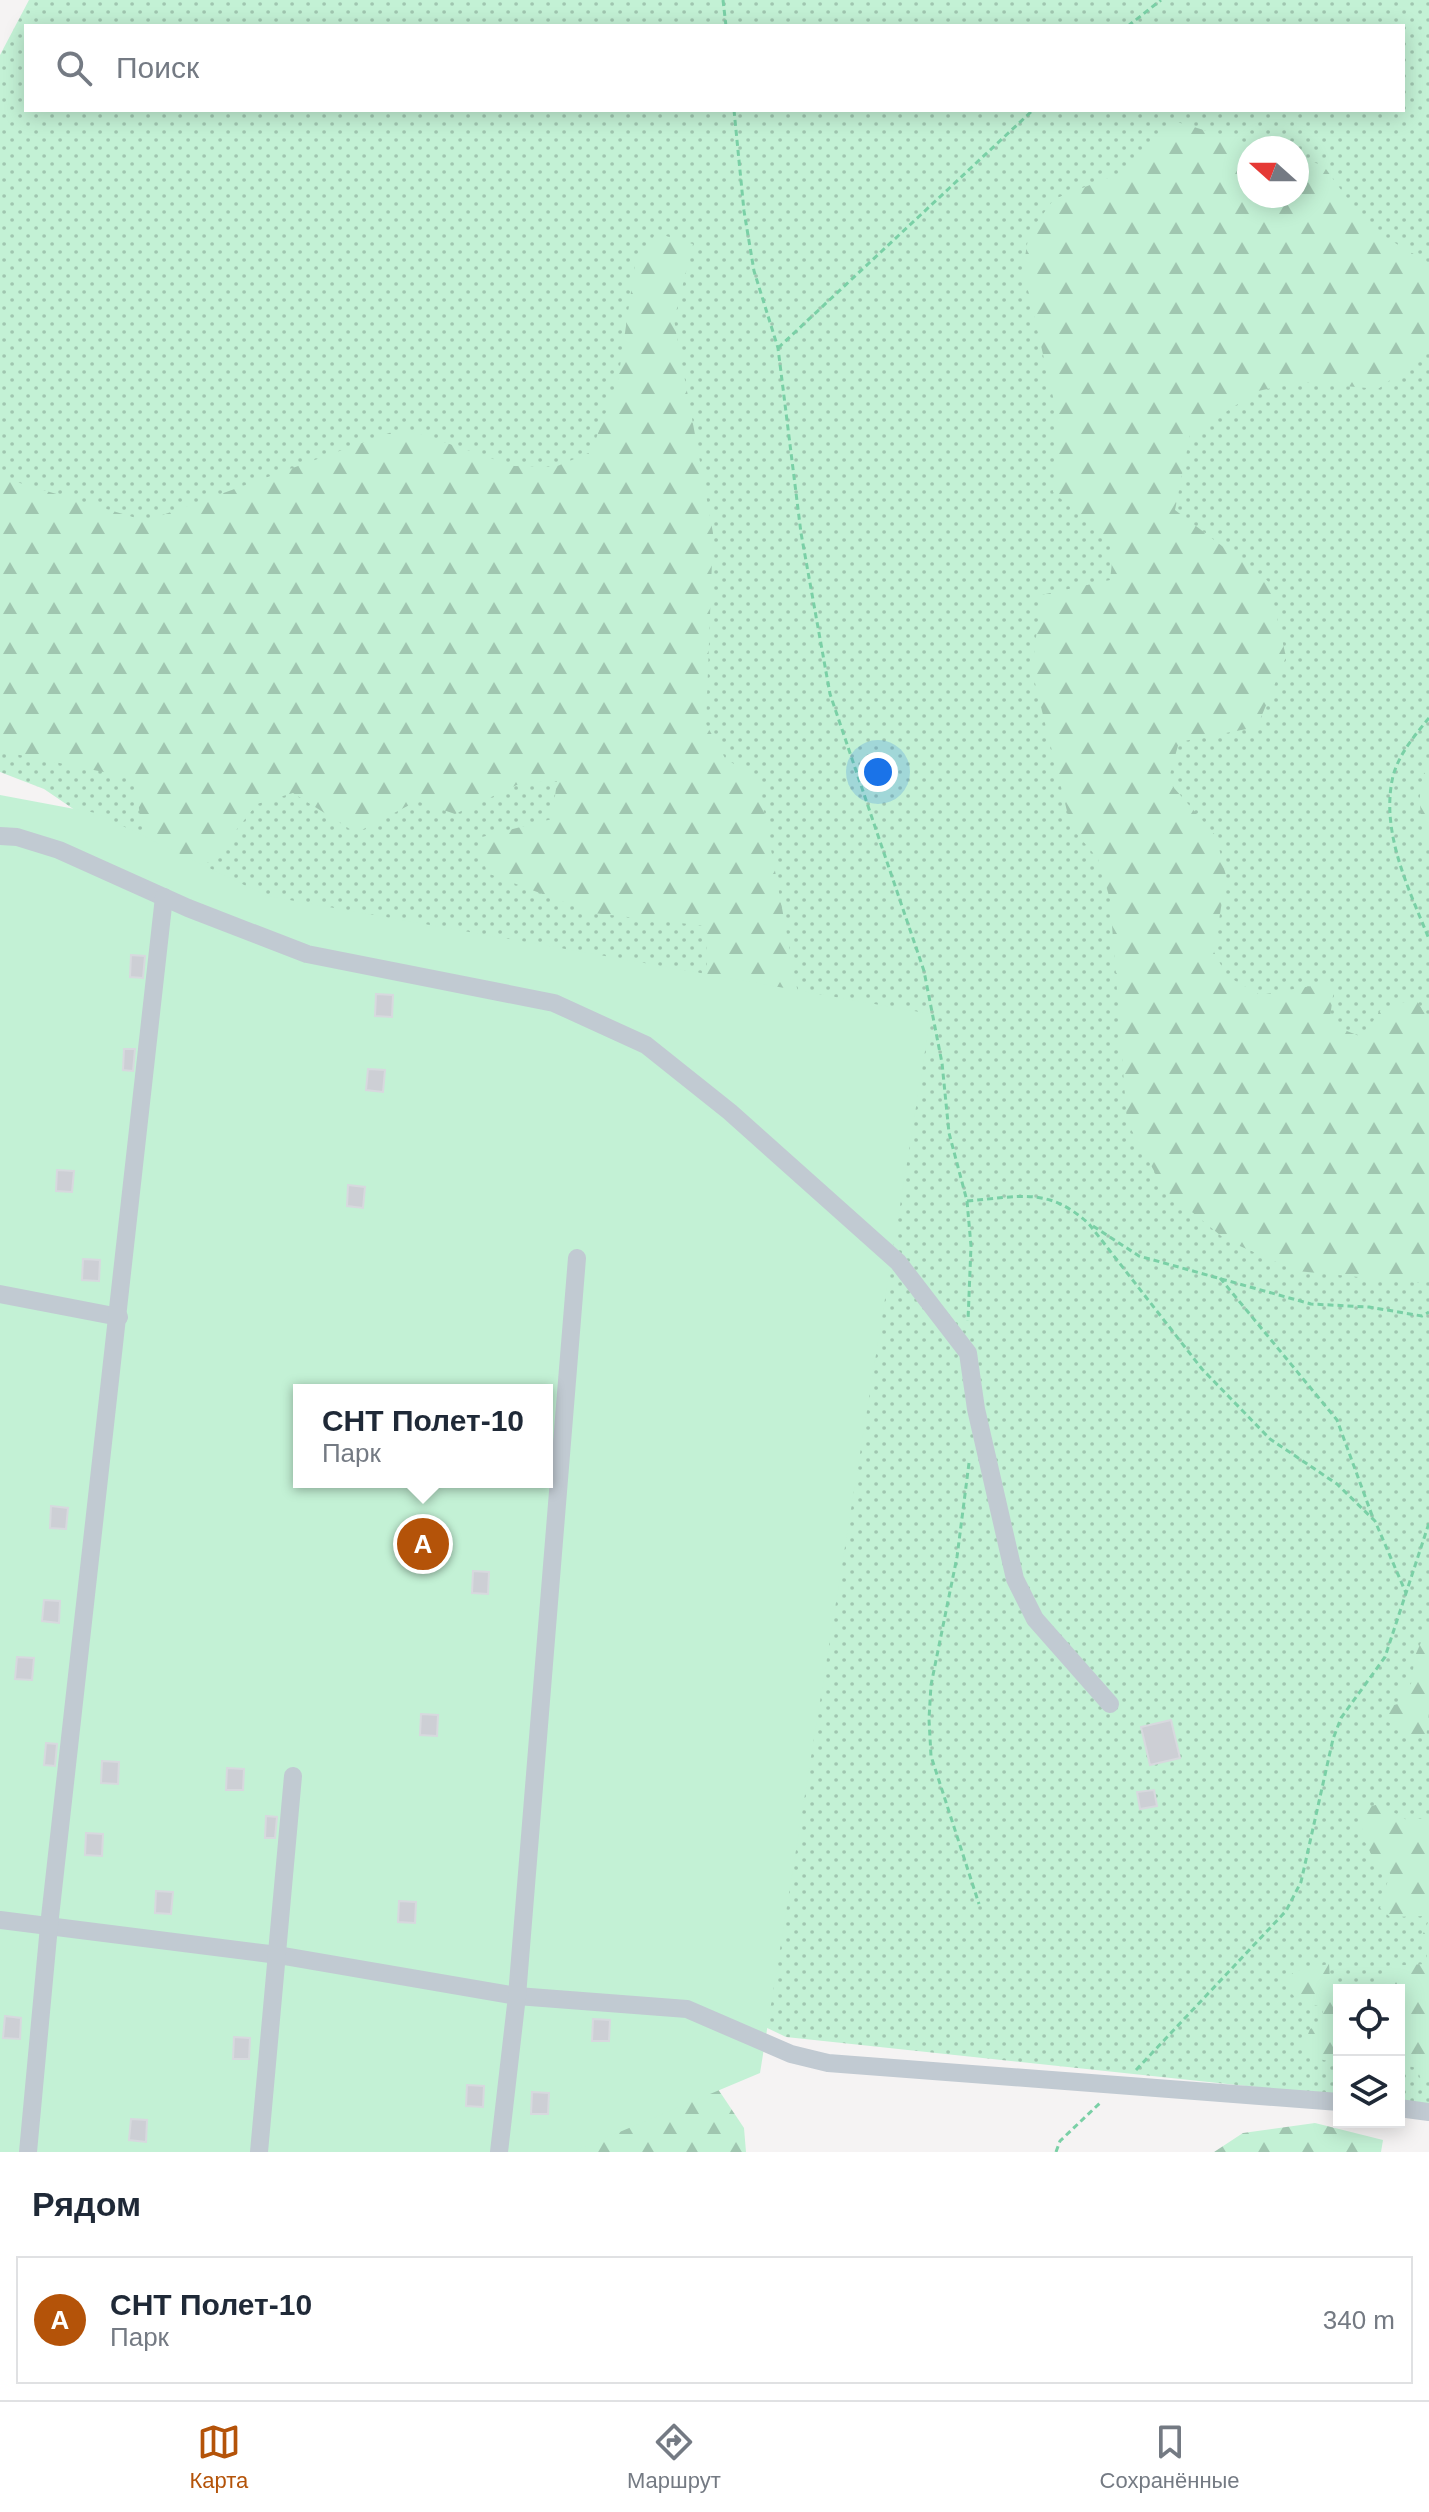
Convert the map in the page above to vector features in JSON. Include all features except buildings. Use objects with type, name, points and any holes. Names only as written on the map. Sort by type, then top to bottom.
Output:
[{"type":"lane","points":[[0,836],[17,837],[59,850],[164,897],[307,954],[554,1003],[646,1045],[730,1112],[898,1262],[968,1353],[976,1409],[1015,1579],[1035,1619],[1110,1704]]},
{"type":"lane","points":[[28,2152],[49,1926],[164,897]]},
{"type":"lane","points":[[499,2152],[517,1996],[577,1258]]},
{"type":"lane","points":[[0,1294],[119,1317]]},
{"type":"lane","points":[[259,2152],[293,1776]]},
{"type":"lane","points":[[0,1920],[278,1955],[517,1996],[687,2009],[791,2054],[828,2063],[1333,2102]]},
{"type":"lane","points":[[1405,2109],[1429,2112]]},
{"type":"path","points":[[723,0],[726,24]]},
{"type":"path","points":[[1131,24],[1161,0]]},
{"type":"path","points":[[734,112],[754,271],[778,348],[801,533],[830,694],[924,971],[942,1063],[949,1133],[967,1201],[971,1246],[968,1323]]},
{"type":"path","points":[[778,348],[1031,112]]},
{"type":"path","points":[[1429,718],[1409,744],[1394,775],[1391,817],[1400,867],[1429,939]]},
{"type":"path","points":[[967,1201],[1040,1196],[1070,1206],[1089,1224],[1202,1369],[1270,1439],[1337,1484],[1375,1521]]},
{"type":"path","points":[[1089,1224],[1139,1256],[1311,1304],[1369,1307],[1422,1316],[1429,1312]]},
{"type":"path","points":[[1220,1278],[1337,1420],[1406,1593]]},
{"type":"path","points":[[970,1453],[957,1557],[931,1685],[929,1719],[931,1756],[979,1904]]},
{"type":"path","points":[[1056,2152],[1060,2141],[1121,2084],[1286,1911],[1301,1882],[1333,1739],[1341,1718],[1385,1657],[1429,1523]]},
{"type":"green space","points":[[29,0],[1429,0],[1429,2106],[1405,2104],[1405,1984],[1333,1984],[1333,2095],[786,2037],[699,1995],[619,1292],[318,938],[116,838],[44,789],[0,772],[0,55]]},
{"type":"green space","points":[[1177,122],[1237,140],[1237,208],[1309,208],[1309,161],[1323,165],[1368,227],[1429,263],[1429,352],[1378,389],[1301,382],[1258,391],[1190,435],[1175,510],[1269,582],[1286,657],[1257,727],[1179,742],[1168,781],[1216,836],[1226,876],[1214,952],[1227,976],[1260,995],[1335,982],[1329,1024],[1362,1037],[1382,1008],[1416,999],[1429,1021],[1429,1280],[1420,1283],[1297,1271],[1226,1240],[1164,1189],[1127,1122],[1110,899],[1098,859],[1071,827],[1032,671],[1041,595],[1110,580],[1114,545],[1053,492],[1057,414],[1023,269],[1029,233],[1054,199],[1126,171]]},
{"type":"green space","points":[[656,233],[693,244],[674,320],[713,533],[706,724],[725,758],[758,780],[814,1079],[708,1006],[706,926],[593,913],[487,873],[478,838],[552,819],[557,781],[521,783],[455,814],[417,801],[356,833],[293,793],[257,804],[211,862],[175,869],[146,845],[133,778],[0,751],[0,477],[146,521],[403,428],[514,466],[555,467],[591,452],[618,380],[635,265]]},
{"type":"green space","points":[[1429,761],[1429,849],[1420,794]]},
{"type":"green space","points":[[0,795],[96,813],[267,896],[931,1014],[760,2073],[572,2152],[0,2152]]},
{"type":"green space","points":[[1429,1624],[1429,1706],[1424,1708],[1429,1712],[1426,1738],[1402,1732],[1388,1722],[1390,1706],[1402,1703],[1399,1691],[1411,1684],[1415,1656]]},
{"type":"green space","points":[[1379,1804],[1407,1820],[1429,1818],[1429,1916],[1390,1917],[1380,1908],[1390,1873],[1380,1871],[1365,1842],[1358,1810]]},
{"type":"green space","points":[[1429,1920],[1429,2080],[1421,2080],[1417,2068],[1405,2065],[1405,1984],[1376,1984],[1387,1966],[1426,1964],[1427,1955],[1420,1941]]},
{"type":"green space","points":[[1329,1964],[1330,1979],[1338,1984],[1333,1984],[1333,2062],[1313,2058],[1304,2045],[1310,2029],[1322,2023],[1323,2007],[1294,1996],[1286,1979],[1295,1971]]},
{"type":"green space","points":[[702,2065],[744,2128],[746,2152],[555,2152]]},
{"type":"green space","points":[[1315,2123],[1383,2140],[1381,2152],[1214,2152],[1243,2133]]},
{"type":"place","name":"СНТ Полет-10","points":[[423,1544]]}]
